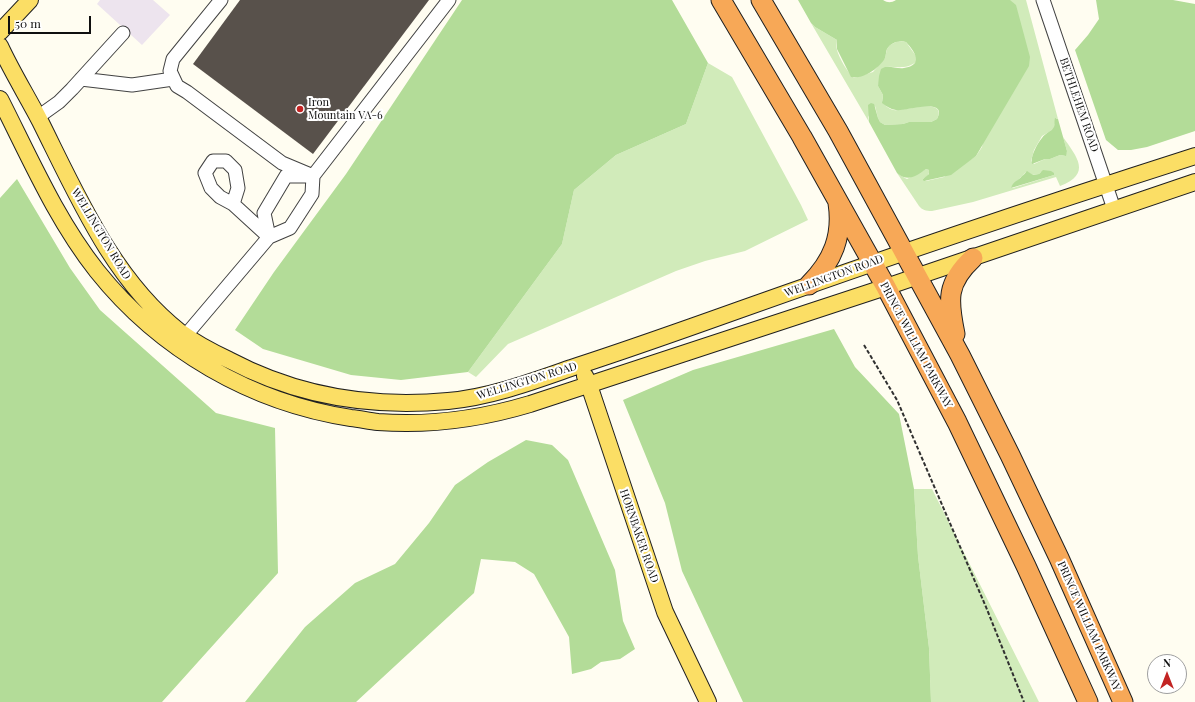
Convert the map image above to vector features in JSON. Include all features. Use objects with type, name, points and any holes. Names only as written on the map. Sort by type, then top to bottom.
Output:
[{"type":"highway","name":"PRINCE WILLIAM PARKWAY","points":[[721,0],[802,137],[886,287],[957,422],[1026,566],[1088,702]]},
{"type":"highway","name":"PRINCE WILLIAM PARKWAY","points":[[761,0],[838,131],[960,355],[1056,552],[1123,702]]},
{"type":"highway","points":[[810,285],[820,274],[835,248],[839,219],[836,198]]},
{"type":"highway","points":[[960,355],[951,316],[950,300],[956,277],[962,268],[973,258]]},
{"type":"main road","points":[[0,32],[30,0]]},
{"type":"main road","name":"WELLINGTON ROAD","points":[[0,46],[38,117],[72,187],[116,262],[132,284],[153,308],[180,332],[211,351],[235,364],[275,381],[322,395],[380,403],[450,401],[477,397],[508,389],[623,351],[872,262],[1195,156]]},
{"type":"main road","name":"WELLINGTON ROAD","points":[[0,99],[56,210],[80,247],[97,271],[121,299],[147,323],[174,345],[198,361],[250,389],[292,404],[335,415],[377,422],[406,423],[446,421],[487,415],[530,404],[917,277],[1195,182]]},
{"type":"main road","name":"HORNBAKER ROAD","points":[[580,365],[589,385],[665,612],[708,702]]},
{"type":"street","points":[[221,0],[173,59],[170,71],[173,79],[177,86],[282,163],[312,176]]},
{"type":"street","points":[[186,335],[269,237],[290,228],[312,194],[312,176],[448,0]]},
{"type":"street","name":"BETHLEHEM ROAD","points":[[1043,0],[1114,210]]},
{"type":"street","points":[[38,117],[59,102],[123,33]]},
{"type":"street","points":[[81,79],[132,85],[173,79]]},
{"type":"street","points":[[269,237],[264,213],[286,176],[312,176]]},
{"type":"street","points":[[233,204],[269,237]]},
{"type":"path","points":[[864,345],[897,400],[986,607],[1024,702]]},
{"type":"shaded area","points":[[100,0],[153,0],[170,15],[142,45],[97,4]]},
{"type":"green space","points":[[462,0],[672,0],[708,63],[686,124],[616,155],[574,190],[562,244],[468,372],[401,380],[351,375],[263,349],[235,330],[274,272],[346,174]]},
{"type":"green space","points":[[798,0],[883,0],[886,2],[893,2],[896,0],[1010,0],[1016,5],[1030,57],[1029,66],[976,156],[951,175],[924,181],[923,179],[929,174],[929,170],[926,169],[912,177],[908,178],[901,176],[897,173],[869,122],[868,105],[871,103],[874,104],[880,122],[885,125],[903,124],[909,122],[931,122],[937,119],[939,112],[937,108],[924,107],[896,110],[882,103],[883,95],[878,86],[881,69],[885,67],[902,68],[910,66],[916,61],[915,54],[906,42],[898,41],[893,43],[887,49],[885,58],[879,66],[860,77],[851,77],[837,49],[837,40],[811,23]]},
{"type":"green space","points":[[1010,0],[1026,0],[1058,119],[1056,118],[1054,128],[1042,136],[1034,150],[1031,161],[1034,164],[1060,155],[1065,156],[1067,151],[1063,137],[1077,158],[1079,170],[1076,176],[1060,186],[1056,177],[973,202],[932,211],[924,210],[920,207],[897,173],[907,179],[926,169],[929,170],[929,173],[923,179],[926,181],[944,177],[976,156],[982,147]],"holes":[[[1026,172],[1032,175],[1039,174],[1041,172],[1054,175],[1011,188],[1014,183]]]},
{"type":"green space","points":[[1096,0],[1173,0],[1195,4],[1195,131],[1147,147],[1131,150],[1118,150],[1106,140],[1075,50],[1099,19]]},
{"type":"green space","points":[[811,23],[837,40],[837,49],[840,57],[854,78],[873,72],[885,58],[887,49],[890,45],[898,41],[906,42],[916,56],[916,62],[905,67],[885,67],[878,86],[883,95],[882,101],[888,108],[894,110],[923,107],[936,108],[939,112],[937,119],[931,122],[909,122],[903,124],[885,125],[880,122],[875,106],[868,117],[869,122]]},
{"type":"green space","points":[[708,63],[732,77],[808,220],[745,251],[705,261],[676,271],[508,344],[476,377],[468,372],[562,244],[574,190],[616,155],[686,124]]},
{"type":"green space","points":[[1055,118],[1058,119],[1067,151],[1066,156],[1060,155],[1032,164],[1032,158],[1036,147],[1043,136],[1054,127]]},
{"type":"green space","points":[[1043,170],[1051,171],[1054,175],[1011,188],[1014,182],[1027,171],[1033,175],[1039,174]]},
{"type":"green space","points":[[17,179],[70,268],[100,310],[216,413],[275,428],[278,573],[162,702],[0,702],[0,198]]},
{"type":"green space","points":[[834,329],[855,367],[899,414],[914,489],[918,556],[929,648],[931,702],[743,702],[682,571],[665,503],[623,400],[693,370]]},
{"type":"green space","points":[[526,440],[552,445],[568,460],[615,570],[623,621],[635,649],[620,659],[601,662],[591,669],[572,674],[569,637],[534,574],[515,562],[481,559],[474,593],[356,702],[245,702],[305,627],[355,583],[395,564],[429,523],[455,485],[488,462]]},
{"type":"green space","points":[[914,489],[932,489],[1039,702],[931,702],[929,648],[918,556]]},
{"type":"building","name":"Iron Mountain VA-6","points":[[240,0],[429,0],[313,154],[193,64]]},
{"type":"place","name":"Iron Mountain VA-6","points":[[300,109]]}]
